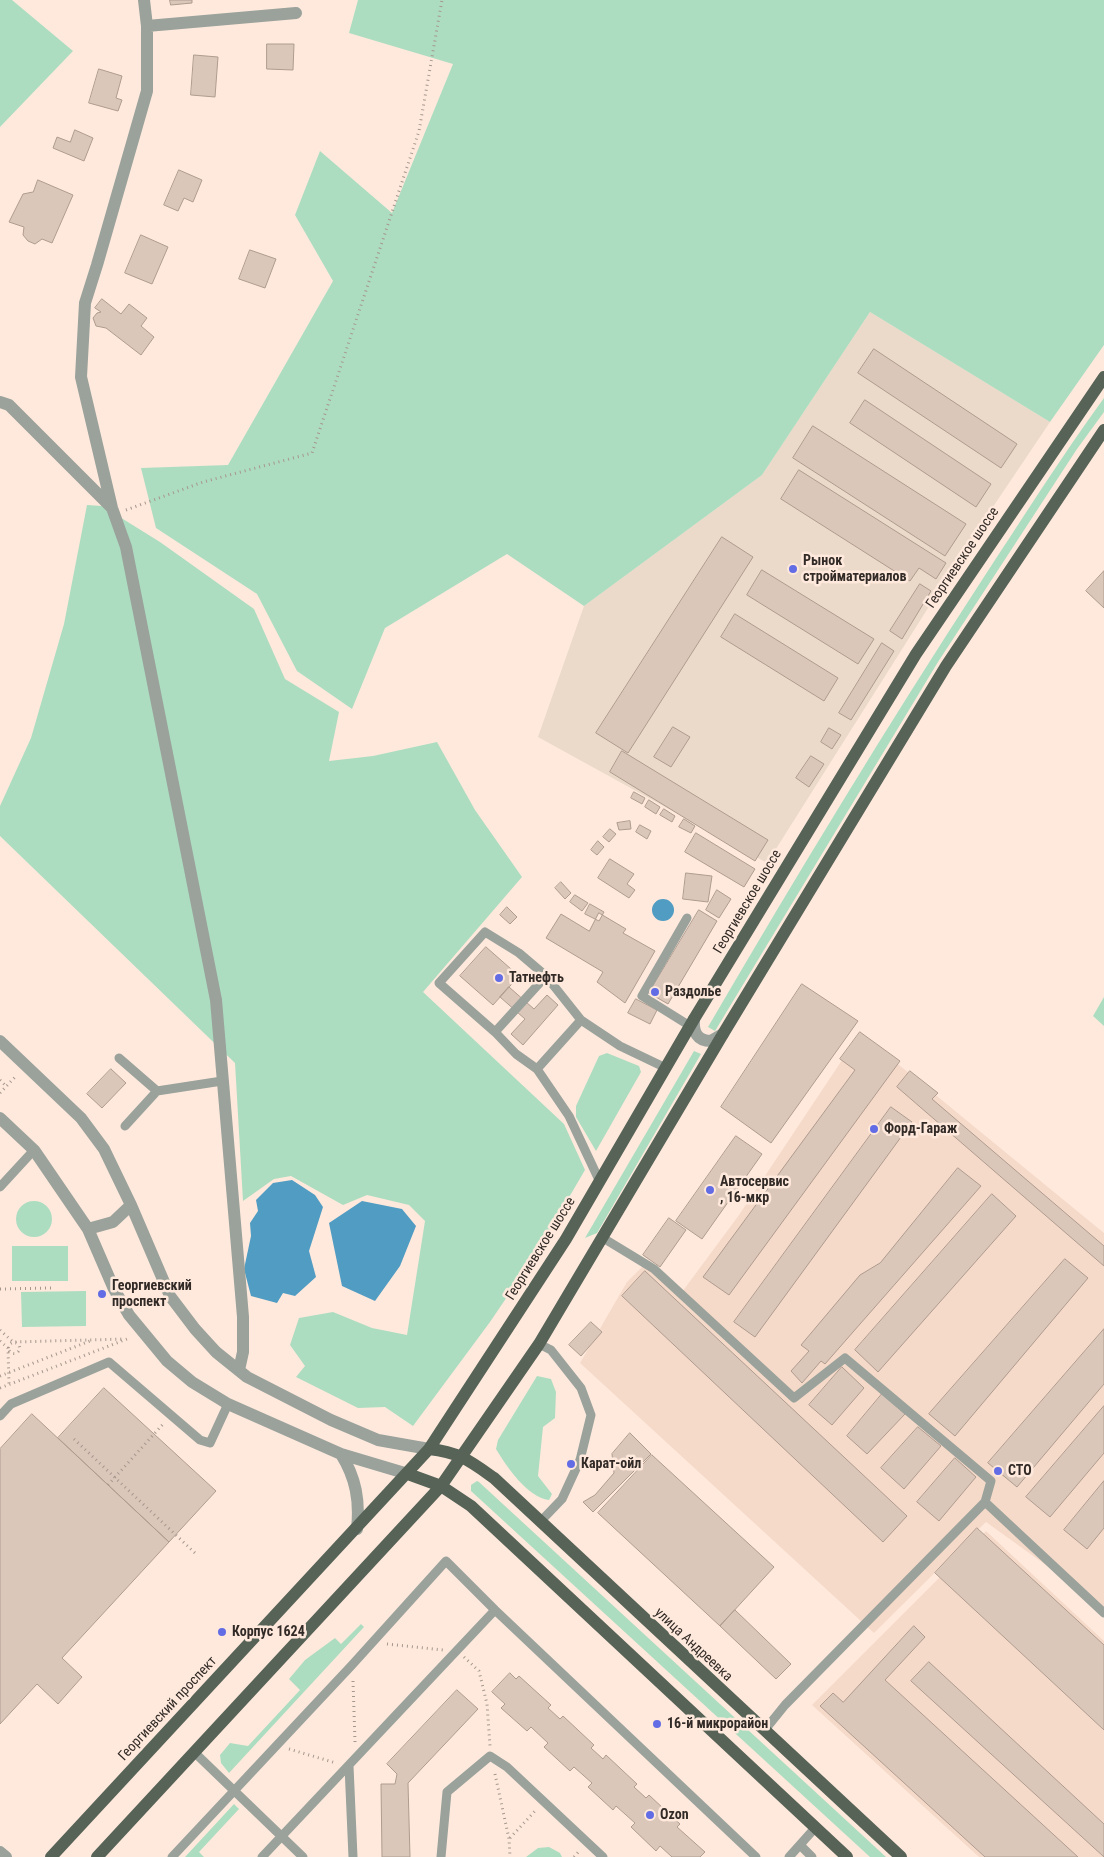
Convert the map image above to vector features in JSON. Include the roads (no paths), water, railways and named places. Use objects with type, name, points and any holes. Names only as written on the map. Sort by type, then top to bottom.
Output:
[{"type":"main road","name":"Георгиевское шоссе","points":[[429,1449],[531,1295],[600,1182],[692,1022],[916,654],[1104,377]]},
{"type":"main road","points":[[97,1857],[441,1486],[464,1456],[539,1344],[723,1034],[946,666],[1104,430]]},
{"type":"main road","points":[[429,1449],[448,1451],[464,1456]]},
{"type":"main road","name":"Георгиевский проспект","points":[[51,1857],[408,1474],[429,1449]]},
{"type":"main road","name":"улица Андреевка","points":[[464,1456],[494,1478],[764,1731],[902,1857]]},
{"type":"main road","points":[[408,1474],[441,1486],[471,1506],[847,1857]]},
{"type":"street","points":[[144,0],[147,26],[147,91],[98,265],[84,303],[81,377],[113,511],[126,547],[216,1000],[243,1317],[243,1352],[239,1370]]},
{"type":"street","points":[[147,26],[296,13]]},
{"type":"street","points":[[0,402],[9,405],[16,411],[113,511]]},
{"type":"street","points":[[692,1022],[699,1038],[712,1041],[723,1034]]},
{"type":"street","points":[[0,1041],[81,1118],[104,1149],[131,1205],[170,1296],[195,1329],[239,1370],[331,1420],[378,1440],[429,1449]]},
{"type":"street","points":[[0,1118],[34,1150],[88,1229],[114,1289],[144,1336],[167,1361],[192,1382],[228,1404],[341,1454],[408,1474]]},
{"type":"street","points":[[88,1229],[113,1222],[131,1205]]},
{"type":"street","points":[[341,1454],[356,1486],[357,1529]]},
{"type":"street","points":[[0,1852],[6,1857]]},
{"type":"lane","points":[[687,918],[642,996],[692,1022]]},
{"type":"lane","points":[[600,1182],[569,1116],[537,1069],[516,1054],[495,1032],[439,983],[485,932],[519,952],[546,976],[581,1020],[620,1046],[666,1068]]},
{"type":"lane","points":[[495,1032],[546,976]]},
{"type":"lane","points":[[537,1069],[581,1020]]},
{"type":"lane","points":[[119,1058],[157,1091]]},
{"type":"lane","points":[[125,1126],[157,1091],[222,1081]]},
{"type":"lane","points":[[0,1187],[34,1150]]},
{"type":"lane","points":[[603,1238],[654,1269],[794,1398],[845,1358],[991,1482],[984,1502],[785,1705],[764,1731]]},
{"type":"lane","points":[[539,1344],[551,1350],[581,1388],[590,1415],[580,1460],[562,1499],[540,1522]]},
{"type":"lane","points":[[0,1416],[11,1404],[108,1362],[200,1440],[210,1443],[228,1404]]},
{"type":"lane","points":[[984,1502],[1104,1612]]},
{"type":"lane","points":[[172,1857],[352,1665],[446,1561],[495,1610],[756,1857]]},
{"type":"lane","points":[[262,1857],[495,1610]]},
{"type":"lane","points":[[194,1752],[303,1857]]},
{"type":"lane","points":[[441,1857],[447,1792],[490,1756],[507,1766],[603,1857]]},
{"type":"lane","points":[[349,1766],[353,1857]]},
{"type":"lane","points":[[789,1857],[815,1828]]},
{"type":"lane","points":[[800,1845],[812,1857]]},
{"type":"water","points":[[663,899],[671,902],[674,910],[671,918],[663,921],[655,918],[652,910],[655,902]]},
{"type":"water","points":[[292,1180],[315,1195],[323,1207],[309,1251],[316,1277],[295,1296],[283,1293],[277,1303],[251,1296],[244,1269],[251,1236],[250,1223],[258,1211],[256,1200],[273,1183]]},
{"type":"water","points":[[362,1201],[402,1209],[416,1226],[400,1266],[375,1301],[342,1286],[329,1223]]},
{"type":"place","name":"Рынок стройматериалов","points":[[793,569]]},
{"type":"place","name":"Татнефть","points":[[499,978]]},
{"type":"place","name":"Раздолье","points":[[655,992]]},
{"type":"place","name":"Форд-Гараж","points":[[874,1129]]},
{"type":"place","name":"Автосервис , 16-мкр","points":[[710,1190]]},
{"type":"place","name":"Георгиевский проспект","points":[[102,1294]]},
{"type":"place","name":"Карат-ойл","points":[[571,1464]]},
{"type":"place","name":"СТО","points":[[998,1471]]},
{"type":"place","name":"Корпус 1624","points":[[222,1632]]},
{"type":"place","name":"16-й микрорайон","points":[[657,1724]]},
{"type":"place","name":"Ozon","points":[[650,1815]]}]
